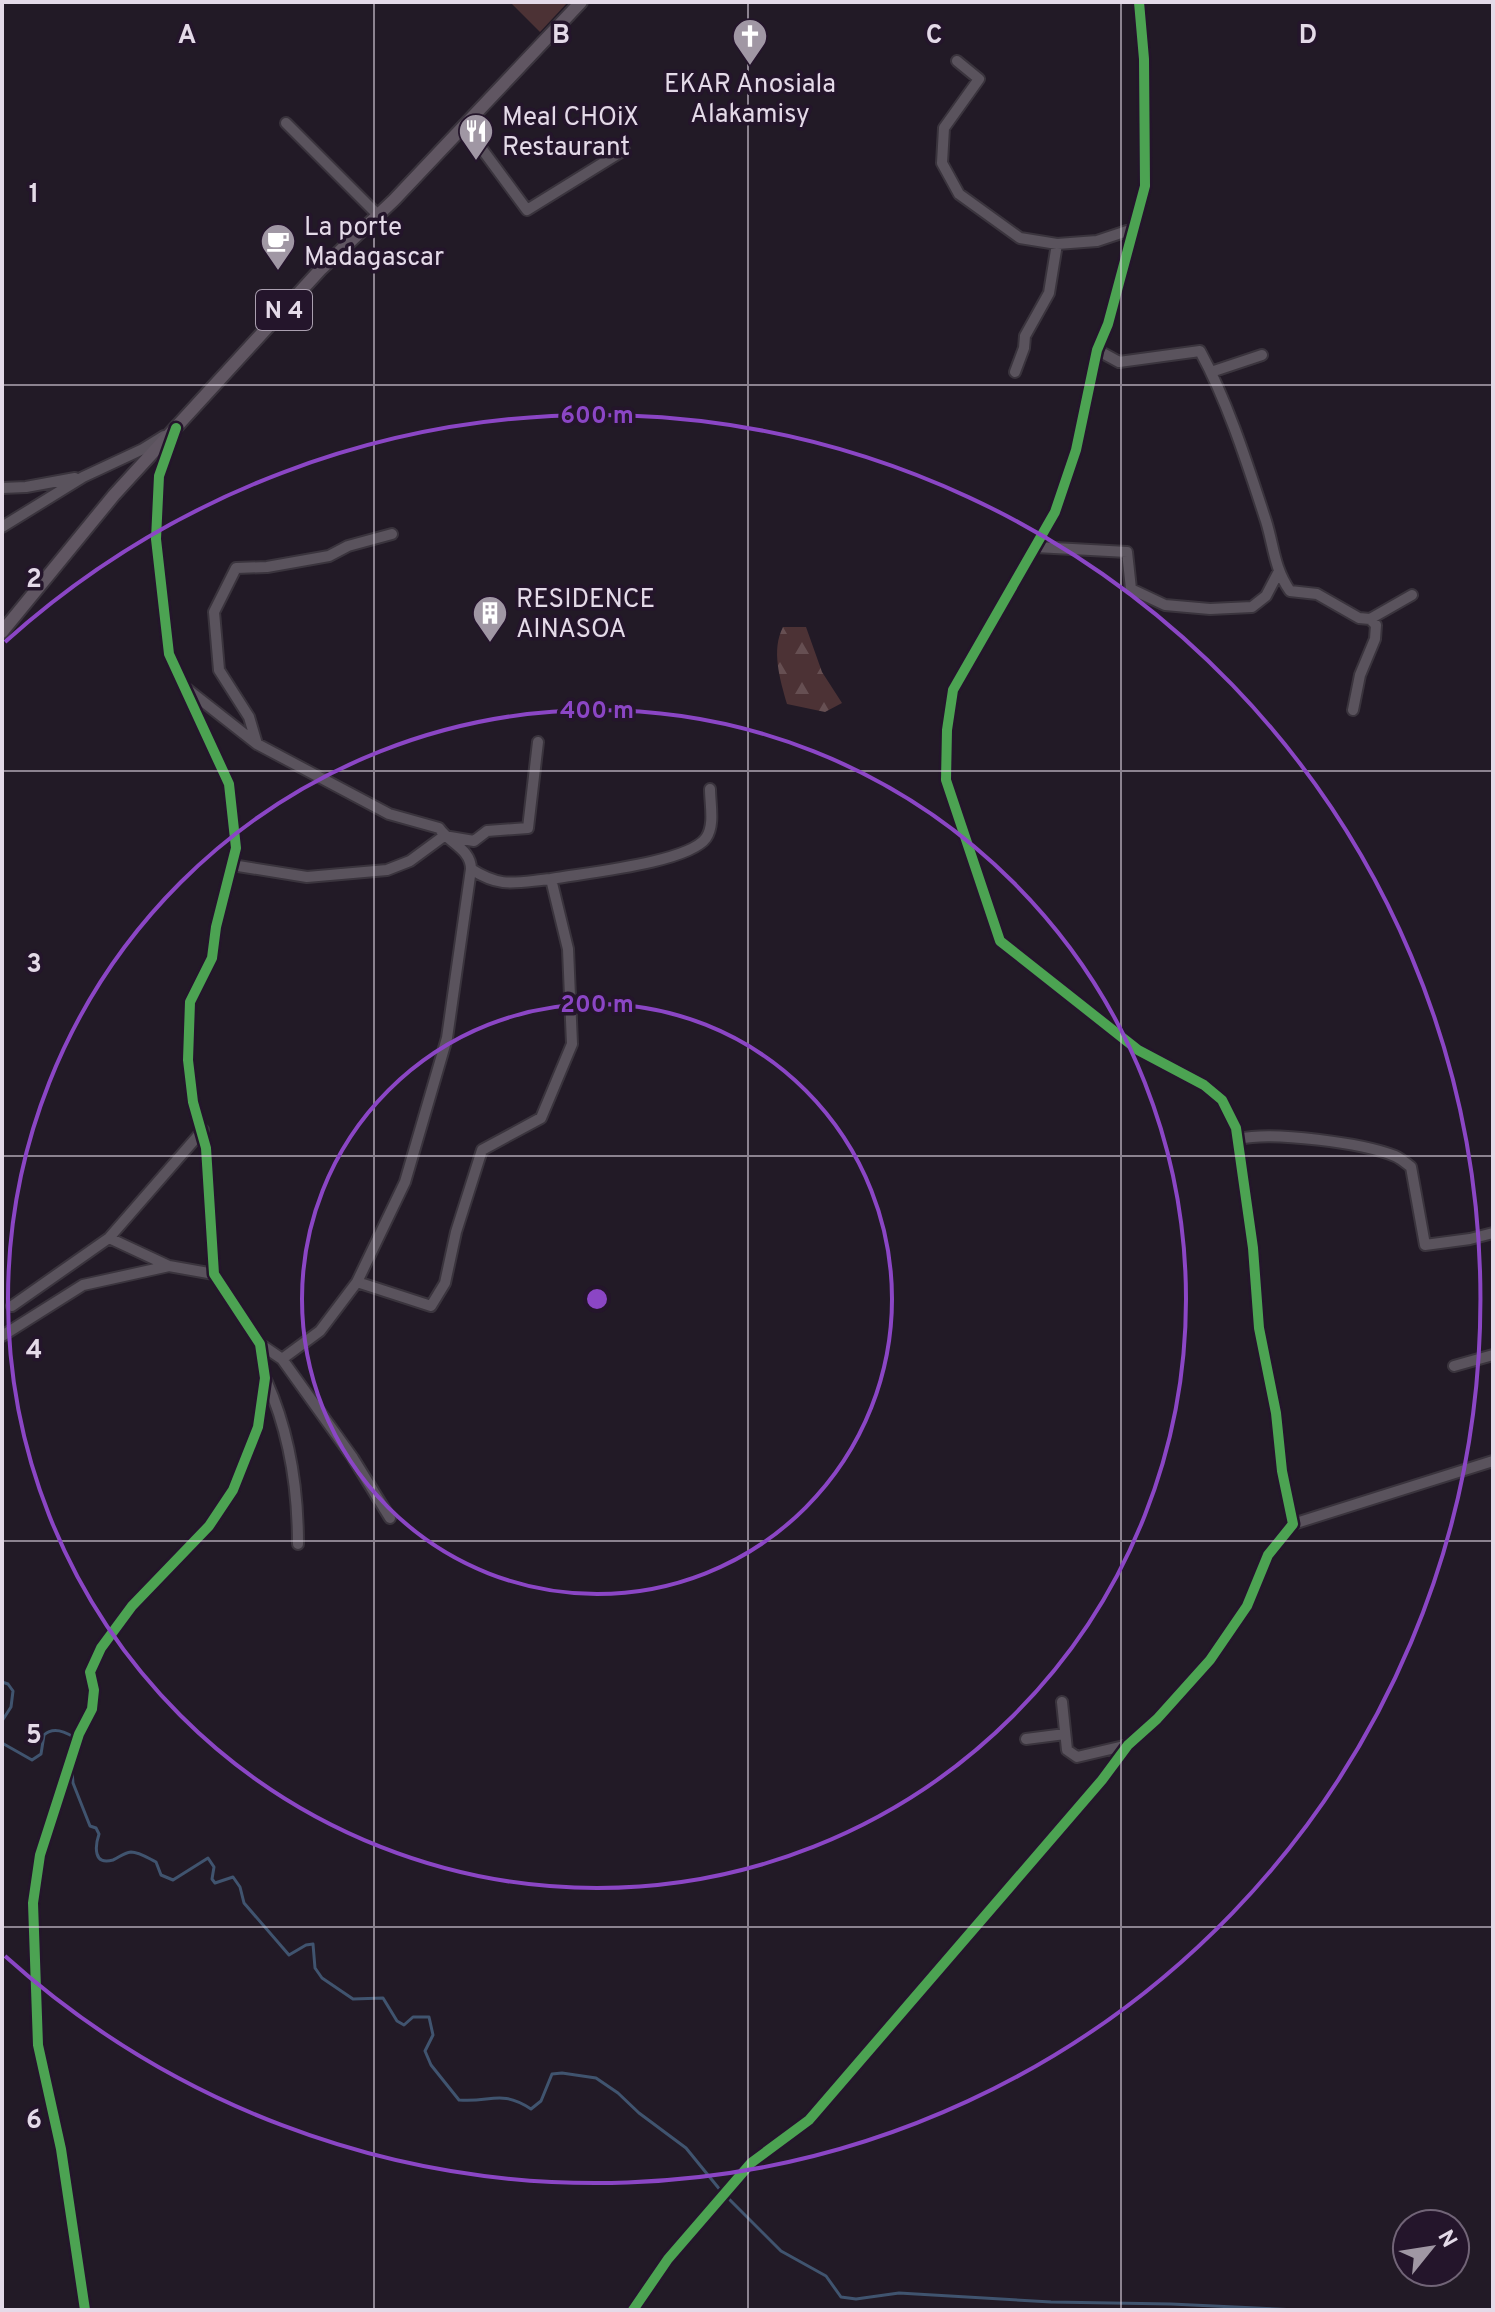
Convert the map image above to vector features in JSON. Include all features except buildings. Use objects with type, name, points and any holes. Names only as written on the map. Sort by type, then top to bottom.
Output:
[{"type":"main road","name":"N 4","points":[[2,632],[114,495],[320,270],[465,126],[581,2]]},
{"type":"street","points":[[1139,2],[1144,59],[1145,186],[1108,324],[1097,350],[1076,450],[1055,512],[953,690],[947,730],[946,780],[1000,941],[1138,1050],[1204,1085],[1222,1100],[1239,1139],[1253,1248],[1259,1328],[1293,1524]]},
{"type":"street","points":[[957,61],[979,79],[944,128],[942,163],[959,194],[1020,238],[1057,244],[1097,241],[1133,229]]},
{"type":"street","points":[[286,123],[378,215]]},
{"type":"street","points":[[465,126],[527,210],[624,150]]},
{"type":"street","points":[[1015,372],[1025,336],[1049,293],[1057,244]]},
{"type":"street","points":[[1097,350],[1119,362],[1200,351],[1211,372],[1263,512],[1278,573],[1290,591],[1317,594],[1359,618],[1370,619],[1412,595]]},
{"type":"street","points":[[1211,372],[1262,355]]},
{"type":"street","points":[[2,527],[83,477],[143,449],[176,428]]},
{"type":"street","points":[[176,428],[159,476],[156,539],[169,654],[229,784],[236,848],[216,927],[212,958],[190,1002],[187,1021],[193,1102],[203,1130],[214,1274],[260,1344],[282,1359],[353,1458],[390,1518]]},
{"type":"street","points":[[2,488],[83,477]]},
{"type":"street","points":[[257,744],[249,717],[219,670],[214,612],[236,568],[267,567],[329,556],[348,546],[392,534]]},
{"type":"street","points":[[1036,547],[1127,552],[1131,589],[1165,605],[1210,609],[1252,607],[1266,596],[1278,573]]},
{"type":"street","points":[[1353,710],[1360,675],[1375,639],[1376,625],[1370,619]]},
{"type":"street","points":[[183,686],[257,744],[389,814],[439,828],[471,860],[447,1038],[405,1182],[357,1282],[320,1331],[282,1359]]},
{"type":"street","points":[[232,865],[307,877],[387,870],[410,861],[444,836],[474,841],[487,831],[528,828],[538,742]]},
{"type":"street","points":[[471,869],[491,882],[551,879],[653,862],[693,849],[706,838],[711,824],[710,789]]},
{"type":"street","points":[[357,1282],[431,1306],[445,1283],[456,1232],[482,1150],[541,1118],[572,1044],[568,949],[551,879]]},
{"type":"street","points":[[12,1306],[109,1238],[203,1130]]},
{"type":"street","points":[[1239,1139],[1255,1135],[1328,1141],[1395,1156],[1411,1167],[1425,1245],[1493,1233]]},
{"type":"street","points":[[109,1238],[169,1266],[214,1274]]},
{"type":"street","points":[[2,1336],[83,1285],[169,1266]]},
{"type":"street","points":[[260,1344],[265,1378],[289,1451],[298,1515],[298,1544]]},
{"type":"street","points":[[1454,1366],[1493,1355]]},
{"type":"street","points":[[85,2310],[61,2149],[38,2045],[33,1903],[40,1855],[79,1734],[92,1709],[94,1690],[90,1672],[101,1648],[132,1606],[209,1526],[233,1490],[258,1427],[265,1378]]},
{"type":"street","points":[[633,2310],[668,2259],[751,2163],[809,2120],[1102,1780],[1128,1745],[1157,1719],[1210,1660],[1247,1606],[1268,1555],[1293,1524],[1493,1461]]},
{"type":"street","points":[[1062,1702],[1067,1750],[1077,1757],[1128,1745]]},
{"type":"street","points":[[1026,1739],[1065,1734]]},
{"type":"green space","points":[[510,2],[568,2],[540,32]]},
{"type":"green space","points":[[783,627],[806,627],[822,672],[842,703],[825,712],[787,704],[777,655]]},
{"type":"waterway","points":[[2,1682],[13,1691],[11,1707],[2,1721]]},
{"type":"waterway","points":[[2,1743],[32,1760],[41,1754],[44,1735],[58,1731],[78,1741],[81,1745],[79,1749]]},
{"type":"waterway","points":[[72,1771],[73,1783],[90,1826],[96,1828],[99,1834],[96,1849],[99,1858],[106,1861],[131,1852],[137,1853],[156,1862],[161,1875],[173,1880],[208,1858],[214,1867],[212,1879],[215,1883],[233,1877],[240,1887],[244,1903],[289,1955],[313,1944],[315,1968],[322,1978],[353,1999],[383,1998],[397,2021],[404,2025],[413,2017],[429,2017],[433,2035],[425,2051],[431,2065],[459,2100],[503,2098],[531,2109],[541,2101],[552,2074],[596,2078],[686,2148],[721,2191]]},
{"type":"waterway","points":[[727,2197],[781,2251],[826,2276],[841,2297],[856,2299],[899,2293],[1051,2302],[1298,2310]]},
{"type":"waterway","points":[[1342,2310],[1362,2310]]},
{"type":"cycle path","points":[[633,2310],[668,2259],[751,2163],[809,2120],[1102,1780],[1128,1745],[1157,1719],[1210,1660],[1247,1606],[1268,1555],[1293,1524],[1259,1328],[1253,1248],[1236,1128],[1222,1100],[1204,1085],[1138,1050],[1000,941],[946,780],[947,730],[953,690],[1055,512],[1076,450],[1097,350],[1108,324],[1145,186],[1144,59],[1139,2]]},
{"type":"cycle path","points":[[85,2310],[61,2149],[38,2045],[33,1903],[40,1855],[79,1734],[92,1709],[94,1690],[90,1672],[101,1648],[132,1606],[209,1526],[233,1490],[258,1427],[265,1378],[260,1344],[214,1274],[206,1148],[193,1102],[188,1060],[190,1002],[212,958],[216,927],[236,848],[229,784],[169,654],[156,539],[159,476],[176,428]]},
{"type":"place","name":"EKAR Anosiala Alakamisy","points":[[750,67]]},
{"type":"place","name":"Meal CHOiX Restaurant","points":[[476,162]]},
{"type":"place","name":"La porte Madagascar","points":[[278,272]]},
{"type":"place","name":"RESIDENCE AINASOA","points":[[490,644]]}]
